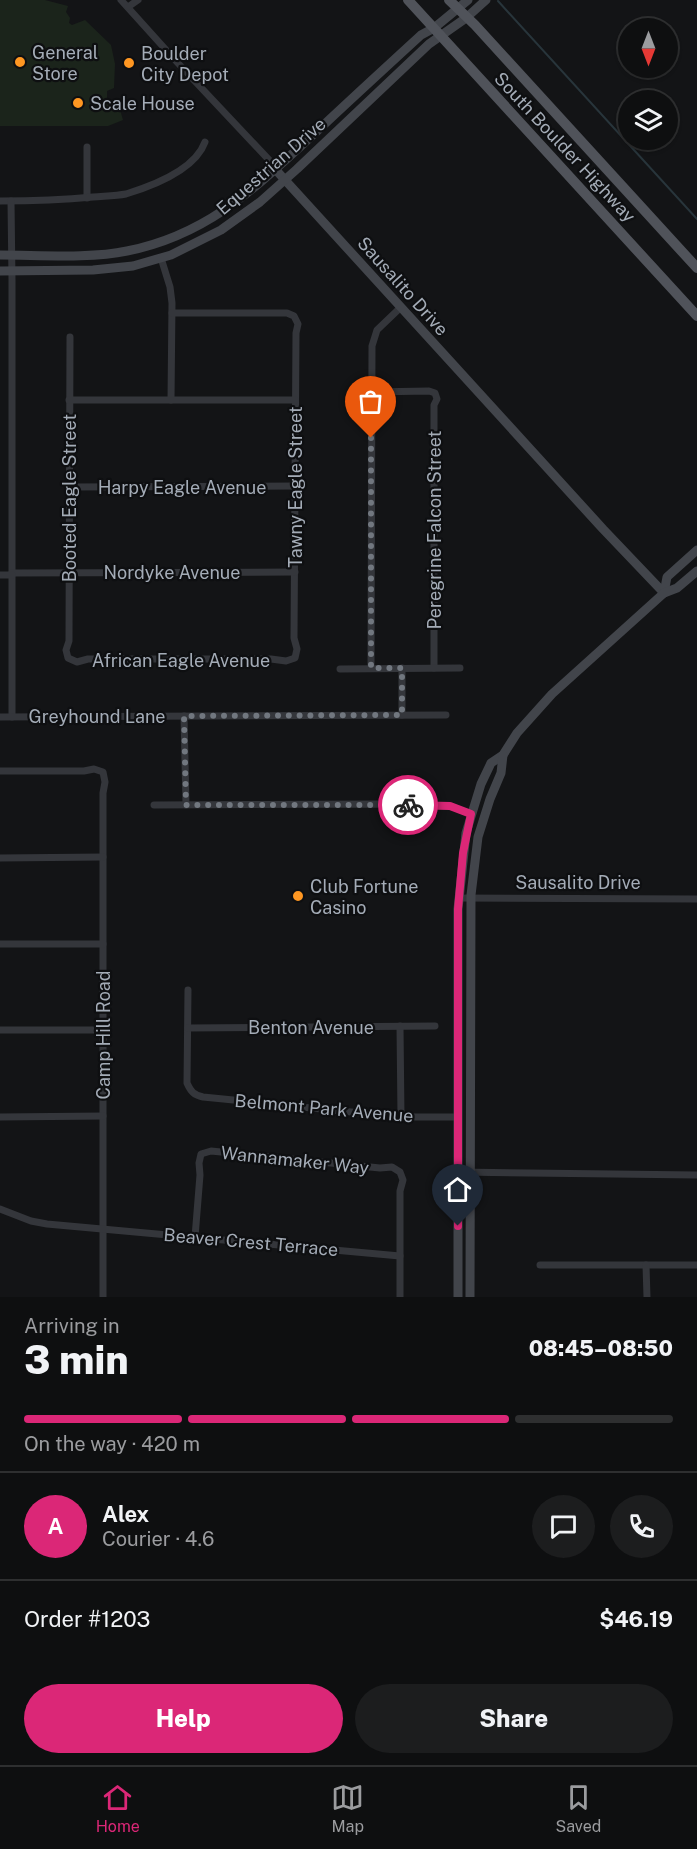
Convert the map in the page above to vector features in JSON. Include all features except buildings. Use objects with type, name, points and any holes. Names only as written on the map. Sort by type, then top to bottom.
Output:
[{"type":"main road","name":"South Boulder Highway","points":[[408,0],[697,316]]},
{"type":"main road","name":"South Boulder Highway","points":[[449,0],[697,268]]},
{"type":"street","points":[[126,3],[138,0]]},
{"type":"street","name":"Equestrian Drive","points":[[0,271],[111,269],[133,266],[201,242],[260,202],[429,44],[437,32],[468,0]]},
{"type":"street","name":"Equestrian Drive","points":[[0,255],[127,251],[165,240],[214,218],[236,203],[275,170],[421,35],[437,32],[466,18],[486,0]]},
{"type":"street","name":"Sausalito Drive","points":[[126,3],[400,308],[664,593]]},
{"type":"street","points":[[0,201],[87,198],[124,194],[164,179],[190,163],[202,151],[205,142]]},
{"type":"street","points":[[87,147],[87,198]]},
{"type":"street","points":[[11,201],[12,717]]},
{"type":"street","points":[[161,258],[170,287],[172,314],[171,400]]},
{"type":"street","points":[[371,668],[373,337],[382,324],[400,308]]},
{"type":"street","name":"Tawny Eagle Street","points":[[172,314],[287,313],[294,316],[298,324],[295,400],[294,638],[297,649],[295,658]]},
{"type":"street","name":"Booted Eagle Street","points":[[68,658],[66,650],[69,641],[70,337]]},
{"type":"street","name":"Peregrine Falcon Street","points":[[371,392],[429,391],[435,393],[437,399],[434,405],[434,668]]},
{"type":"street","points":[[69,400],[295,400]]},
{"type":"street","name":"Harpy Eagle Avenue","points":[[69,487],[295,486]]},
{"type":"street","points":[[664,593],[667,577],[697,550]]},
{"type":"street","points":[[458,1297],[459,898],[463,853],[471,814],[491,763],[503,755],[524,725],[552,694],[664,593],[677,588],[697,571]]},
{"type":"street","name":"Nordyke Avenue","points":[[0,575],[69,572],[295,572]]},
{"type":"street","name":"African Eagle Avenue","points":[[68,658],[77,662],[88,659],[271,659],[286,661],[295,658]]},
{"type":"street","points":[[402,668],[402,715]]},
{"type":"street","points":[[340,669],[460,668]]},
{"type":"street","name":"Greyhound Lane","points":[[0,717],[446,715]]},
{"type":"street","points":[[184,716],[186,805]]},
{"type":"street","points":[[470,1297],[472,879],[478,837],[501,773],[503,755]]},
{"type":"street","name":"Camp Hill Road","points":[[0,771],[94,769],[104,772],[103,1297]]},
{"type":"street","points":[[154,805],[380,804],[450,806],[471,814]]},
{"type":"street","points":[[0,858],[103,857]]},
{"type":"street","name":"Sausalito Drive","points":[[459,898],[697,898]]},
{"type":"street","points":[[0,944],[103,944]]},
{"type":"street","points":[[188,990],[188,1028]]},
{"type":"street","points":[[400,1026],[401,1117]]},
{"type":"street","name":"Benton Avenue","points":[[188,1028],[435,1026]]},
{"type":"street","name":"Belmont Park Avenue","points":[[188,1028],[187,1083],[192,1093],[202,1097],[401,1117],[458,1117]]},
{"type":"street","points":[[0,1030],[103,1030]]},
{"type":"street","points":[[458,1037],[470,1037]]},
{"type":"street","points":[[0,1117],[103,1116]]},
{"type":"street","name":"Wannamaker Way","points":[[195,1237],[201,1154],[211,1151],[380,1168],[392,1167],[400,1172],[403,1180],[400,1191],[400,1256]]},
{"type":"street","points":[[458,1172],[697,1175]]},
{"type":"street","name":"Beaver Crest Terrace","points":[[0,1209],[31,1221],[400,1256]]},
{"type":"street","points":[[400,1256],[400,1297]]},
{"type":"street","points":[[540,1264],[697,1265]]},
{"type":"street","points":[[646,1265],[647,1297]]},
{"type":"shaded area","points":[[0,0],[45,0],[68,6],[66,12],[70,18],[69,23],[72,25],[85,20],[111,45],[115,64],[114,88],[107,91],[107,104],[119,106],[123,120],[108,126],[0,126]]},
{"type":"waterway","points":[[498,1],[697,219]]},
{"type":"way so far","points":[[371,438],[371,668],[402,668],[402,715],[184,716],[186,805],[408,805]]},
{"type":"place","name":"General Store","points":[[20,62]]},
{"type":"place","name":"Boulder City Depot","points":[[129,63]]},
{"type":"place","name":"Scale House","points":[[78,103]]},
{"type":"place","name":"Club Fortune Casino","points":[[298,896]]},
{"type":"route","points":[[408,805],[450,806],[471,814],[463,853],[458,909],[458,1226]]}]
